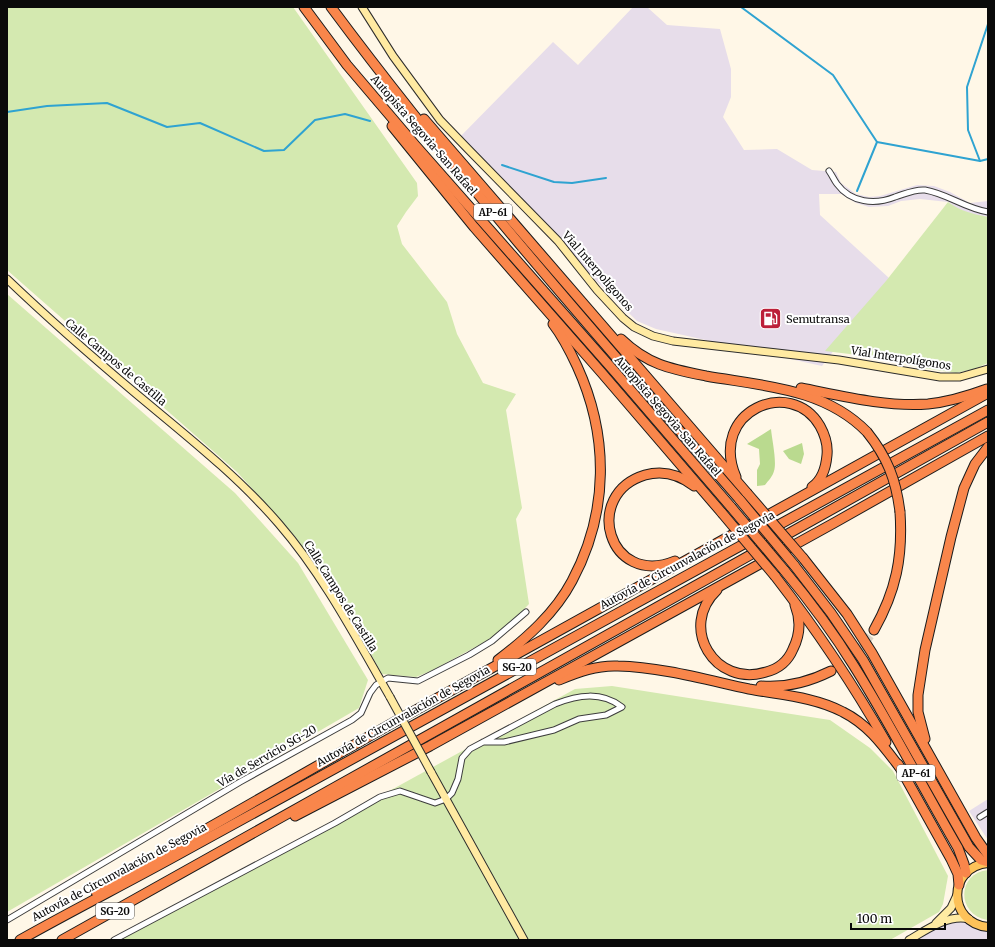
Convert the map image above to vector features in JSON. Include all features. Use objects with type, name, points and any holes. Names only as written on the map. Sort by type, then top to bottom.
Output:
[{"type":"highway","name":"Autopista Segovia-San Rafael","points":[[304,7],[347,65],[415,145],[615,372],[804,593],[854,664],[881,710],[958,848],[966,873]]},
{"type":"highway","name":"Autopista Segovia-San Rafael","points":[[331,7],[368,58],[505,226],[740,500],[832,613],[863,660],[969,848],[981,860],[988,862]]},
{"type":"highway","points":[[368,58],[436,132],[803,558],[839,602],[872,653],[976,838],[988,854]]},
{"type":"highway","points":[[347,65],[404,141],[558,330],[584,381],[598,431],[601,477],[598,503],[585,554],[572,582],[556,605],[538,626],[517,646],[498,660],[417,709]]},
{"type":"highway","points":[[498,255],[712,501],[808,618],[868,711],[951,859],[958,874],[958,890]]},
{"type":"highway","points":[[571,289],[631,349],[657,364],[681,371],[800,393],[824,401],[842,411],[867,432],[881,451],[890,468],[897,490],[900,512],[901,543],[896,578],[888,604],[874,630]]},
{"type":"highway","points":[[657,364],[893,404],[936,403],[960,398],[988,388]]},
{"type":"highway","points":[[46,925],[89,896],[417,709],[988,393]]},
{"type":"highway","points":[[747,493],[737,479],[731,463],[730,448],[734,430],[743,417],[756,408],[776,403],[790,404],[800,406],[811,414],[818,422],[823,431],[827,452],[825,467],[815,485],[795,499]]},
{"type":"highway","name":"Autovía de Circunvalación de Segovia","points":[[20,940],[988,410]]},
{"type":"highway","name":"Autovía de Circunvalación de Segovia","points":[[62,940],[578,652],[724,568],[988,422]]},
{"type":"highway","points":[[168,882],[417,753],[740,574],[834,524],[988,436]]},
{"type":"highway","points":[[930,755],[918,712],[918,695],[921,672],[964,488],[976,464],[988,446]]},
{"type":"highway","points":[[708,548],[662,566],[653,567],[639,564],[627,558],[619,550],[611,536],[609,521],[611,508],[618,493],[633,480],[648,474],[662,473],[680,477],[699,489],[712,501]]},
{"type":"highway","points":[[740,574],[720,588],[713,595],[703,610],[700,630],[708,651],[719,664],[733,673],[752,675],[772,671],[787,659],[792,652],[796,643],[799,622],[796,607],[785,589]]},
{"type":"highway","points":[[507,703],[581,671],[604,666],[631,667],[758,686],[777,686],[805,681],[831,671]]},
{"type":"highway","points":[[698,678],[815,701],[843,712],[855,719],[874,735],[901,769]]},
{"type":"main road","name":"Vial Interpolígonos","points":[[362,7],[397,62],[440,120],[558,241],[597,290],[623,318],[639,330],[653,336],[673,341],[839,360],[940,377],[960,377],[988,369]]},
{"type":"main road","name":"Calle Campos de Castilla","points":[[7,279],[87,351],[219,463],[254,496],[300,550],[330,594],[381,681],[524,940]]},
{"type":"main road","name":"AP-61","points":[[966,873],[974,866],[988,862]]},
{"type":"main road","points":[[930,928],[951,908],[966,873]]},
{"type":"main road","points":[[958,890],[960,907],[969,919],[978,925],[987,927]]},
{"type":"main road","points":[[909,940],[930,928],[953,918],[969,919]]},
{"type":"street","points":[[829,171],[836,184],[846,193],[854,198],[865,201],[881,201],[911,191],[922,190],[947,196],[971,208],[988,212]]},
{"type":"street","points":[[381,681],[388,678],[418,681],[492,641],[526,612]]},
{"type":"street","name":"Vía de Servicio SG-20","points":[[7,920],[234,786],[352,720],[361,713],[370,693],[375,685],[381,681]]},
{"type":"street","points":[[114,940],[329,827],[380,797],[400,791],[435,803],[446,799],[452,793],[458,779],[462,758],[470,749],[483,742],[555,704],[568,699],[594,696],[612,700],[622,707],[606,715],[579,719],[554,730],[504,742],[483,742]]},
{"type":"street","points":[[980,817],[988,812]]},
{"type":"shaded area","points":[[633,7],[647,7],[667,25],[720,29],[731,69],[731,97],[723,117],[744,150],[777,149],[812,170],[836,172],[841,183],[856,194],[869,197],[880,196],[917,185],[934,186],[950,192],[970,203],[988,201],[988,217],[971,214],[956,208],[948,202],[920,199],[901,201],[888,206],[869,207],[856,203],[841,194],[819,194],[820,215],[889,278],[822,366],[656,329],[637,321],[455,142],[553,42],[578,65]]},
{"type":"shaded area","points":[[988,799],[988,840],[969,811]]},
{"type":"shaded area","points":[[955,921],[964,921],[973,927],[988,932],[988,940],[917,940],[943,925]]},
{"type":"green space","points":[[7,7],[293,7],[417,183],[418,196],[397,226],[402,244],[447,302],[457,334],[483,383],[516,394],[506,410],[522,508],[516,519],[529,604],[501,633],[433,670],[416,677],[382,674],[339,597],[294,535],[237,472],[7,270]]},
{"type":"green space","points":[[948,202],[967,212],[988,217],[988,363],[974,369],[956,373],[923,368],[866,356],[825,351],[886,281]]},
{"type":"green space","points":[[7,294],[235,493],[298,563],[368,680],[359,708],[7,912]]},
{"type":"green space","points":[[771,429],[775,467],[772,477],[765,485],[757,486],[757,470],[760,464],[759,449],[747,444]]},
{"type":"green space","points":[[802,443],[804,454],[801,464],[789,459],[783,451]]},
{"type":"green space","points":[[612,686],[830,720],[870,748],[893,771],[948,876],[943,904],[939,912],[890,940],[118,940],[575,689]]},
{"type":"green space","points":[[988,870],[987,920],[977,916],[970,910],[964,894],[970,878],[978,873]]},
{"type":"waterway","points":[[741,7],[833,75],[877,142],[980,161],[988,159]]},
{"type":"waterway","points":[[980,161],[968,130],[967,87],[988,24]]},
{"type":"waterway","points":[[7,112],[47,106],[107,103],[167,127],[200,123],[264,151],[284,150],[315,120],[345,114],[370,121]]},
{"type":"waterway","points":[[857,191],[877,142]]},
{"type":"waterway","points":[[502,165],[554,182],[572,183],[606,178]]},
{"type":"tunnel","points":[[834,669],[856,652],[874,630]]},
{"type":"place","name":"Semutransa","points":[[771,319]]}]
